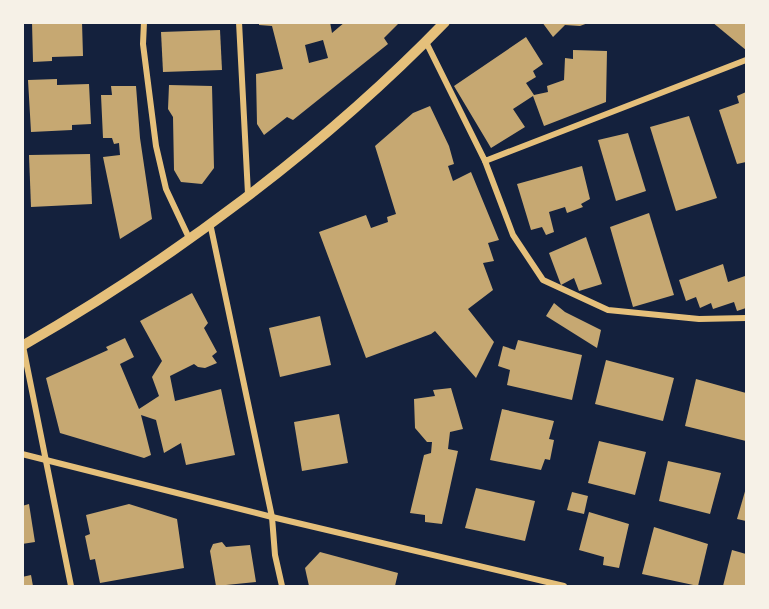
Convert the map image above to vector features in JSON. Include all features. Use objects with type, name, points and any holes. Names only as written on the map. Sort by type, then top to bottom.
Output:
[{"type":"street","points":[[144,22],[143,44],[156,146],[166,189],[189,238]]},
{"type":"street","points":[[239,22],[248,194]]},
{"type":"street","points":[[71,586],[23,346],[106,296],[248,194],[386,82],[445,22]]},
{"type":"street","points":[[426,42],[485,161],[513,235],[543,280],[608,310],[699,319],[747,318]]},
{"type":"street","points":[[485,161],[747,60]]},
{"type":"street","points":[[210,223],[272,517],[275,555],[282,586]]},
{"type":"street","points":[[22,454],[272,517],[564,586]]},
{"type":"building","points":[[32,22],[82,22],[83,56],[52,57],[52,61],[33,62]]},
{"type":"building","points":[[259,22],[330,22],[332,33],[345,22],[400,22],[384,38],[388,44],[293,120],[287,117],[264,135],[257,124],[256,74],[283,69],[272,26],[259,25]],"holes":[[[323,40],[328,58],[309,63],[305,45]]]},
{"type":"building","points":[[542,22],[588,23],[580,26],[565,25],[553,37]]},
{"type":"building","points":[[712,22],[746,22],[746,50],[741,46]]},
{"type":"building","points":[[220,30],[222,70],[163,72],[161,32]]},
{"type":"building","points":[[526,37],[543,64],[533,71],[536,77],[526,83],[534,95],[548,92],[547,86],[564,80],[565,58],[573,59],[573,50],[607,51],[606,102],[544,126],[533,96],[513,109],[525,127],[491,148],[454,86]]},
{"type":"building","points":[[57,79],[57,85],[89,84],[91,124],[72,125],[72,130],[31,132],[28,80]]},
{"type":"building","points":[[169,85],[212,86],[214,168],[202,184],[181,182],[174,170],[173,117],[168,109]]},
{"type":"building","points":[[111,86],[136,86],[140,138],[152,219],[120,239],[103,157],[120,155],[119,143],[114,144],[112,138],[103,138],[101,95],[112,95]]},
{"type":"building","points":[[746,92],[746,162],[737,164],[719,110],[739,103],[737,96]]},
{"type":"building","points":[[430,106],[449,146],[454,164],[448,166],[453,181],[471,172],[499,240],[488,243],[494,261],[483,263],[493,290],[468,309],[494,342],[476,378],[435,331],[366,358],[319,232],[366,215],[371,228],[388,222],[387,217],[396,214],[375,146],[413,113]]},
{"type":"building","points":[[689,116],[717,198],[676,211],[650,127]]},
{"type":"building","points":[[628,133],[646,191],[616,201],[598,140]]},
{"type":"building","points":[[90,154],[92,204],[31,207],[29,155]]},
{"type":"building","points":[[582,166],[590,199],[581,204],[583,207],[567,213],[565,207],[549,212],[554,232],[546,235],[542,227],[531,230],[517,184]]},
{"type":"building","points":[[649,213],[674,295],[633,307],[610,227]]},
{"type":"building","points":[[586,237],[602,284],[579,291],[574,278],[561,285],[549,253]]},
{"type":"building","points":[[723,264],[728,282],[745,276],[746,308],[737,311],[734,302],[713,309],[711,303],[700,308],[696,297],[686,301],[679,280]]},
{"type":"building","points":[[192,293],[208,323],[204,328],[217,352],[212,356],[217,363],[205,368],[194,364],[170,376],[175,401],[221,389],[235,455],[186,465],[181,443],[164,453],[156,420],[141,415],[151,455],[144,458],[60,433],[46,378],[108,350],[106,347],[125,338],[134,357],[120,364],[139,409],[159,396],[152,377],[162,361],[140,321]]},
{"type":"building","points":[[554,303],[565,312],[601,330],[597,348],[546,316]]},
{"type":"building","points":[[320,316],[331,365],[280,377],[269,328]]},
{"type":"building","points":[[518,340],[582,355],[572,400],[507,385],[510,370],[498,366],[503,346],[515,350]]},
{"type":"building","points":[[606,360],[674,378],[663,421],[595,404]]},
{"type":"building","points":[[696,379],[746,393],[746,441],[685,426]]},
{"type":"building","points":[[451,388],[463,429],[450,432],[448,449],[458,451],[442,524],[425,522],[425,515],[410,513],[424,455],[431,453],[432,442],[427,442],[415,428],[414,399],[435,396],[433,390]]},
{"type":"building","points":[[502,409],[554,421],[549,439],[554,440],[550,460],[545,459],[541,470],[490,460]]},
{"type":"building","points":[[339,414],[348,463],[302,471],[294,422]]},
{"type":"building","points":[[599,441],[646,452],[635,495],[588,483]]},
{"type":"building","points":[[668,461],[721,473],[710,514],[659,501]]},
{"type":"building","points":[[476,488],[535,501],[525,541],[465,528]]},
{"type":"building","points":[[746,488],[746,521],[737,519]]},
{"type":"building","points":[[572,492],[588,496],[584,514],[567,510]]},
{"type":"building","points":[[29,504],[35,542],[22,544],[22,506]]},
{"type":"building","points":[[129,504],[177,519],[184,568],[100,583],[95,559],[90,560],[85,536],[90,534],[86,515]]},
{"type":"building","points":[[589,512],[629,524],[619,568],[603,565],[604,557],[579,550]]},
{"type":"building","points":[[654,527],[708,544],[698,586],[642,574]]},
{"type":"building","points":[[222,542],[226,547],[250,545],[256,582],[216,586],[210,551],[213,544]]},
{"type":"building","points":[[732,550],[746,554],[746,586],[723,586]]},
{"type":"building","points":[[320,552],[398,573],[395,586],[309,586],[305,568]]},
{"type":"building","points":[[31,575],[33,586],[22,586],[22,577]]}]
